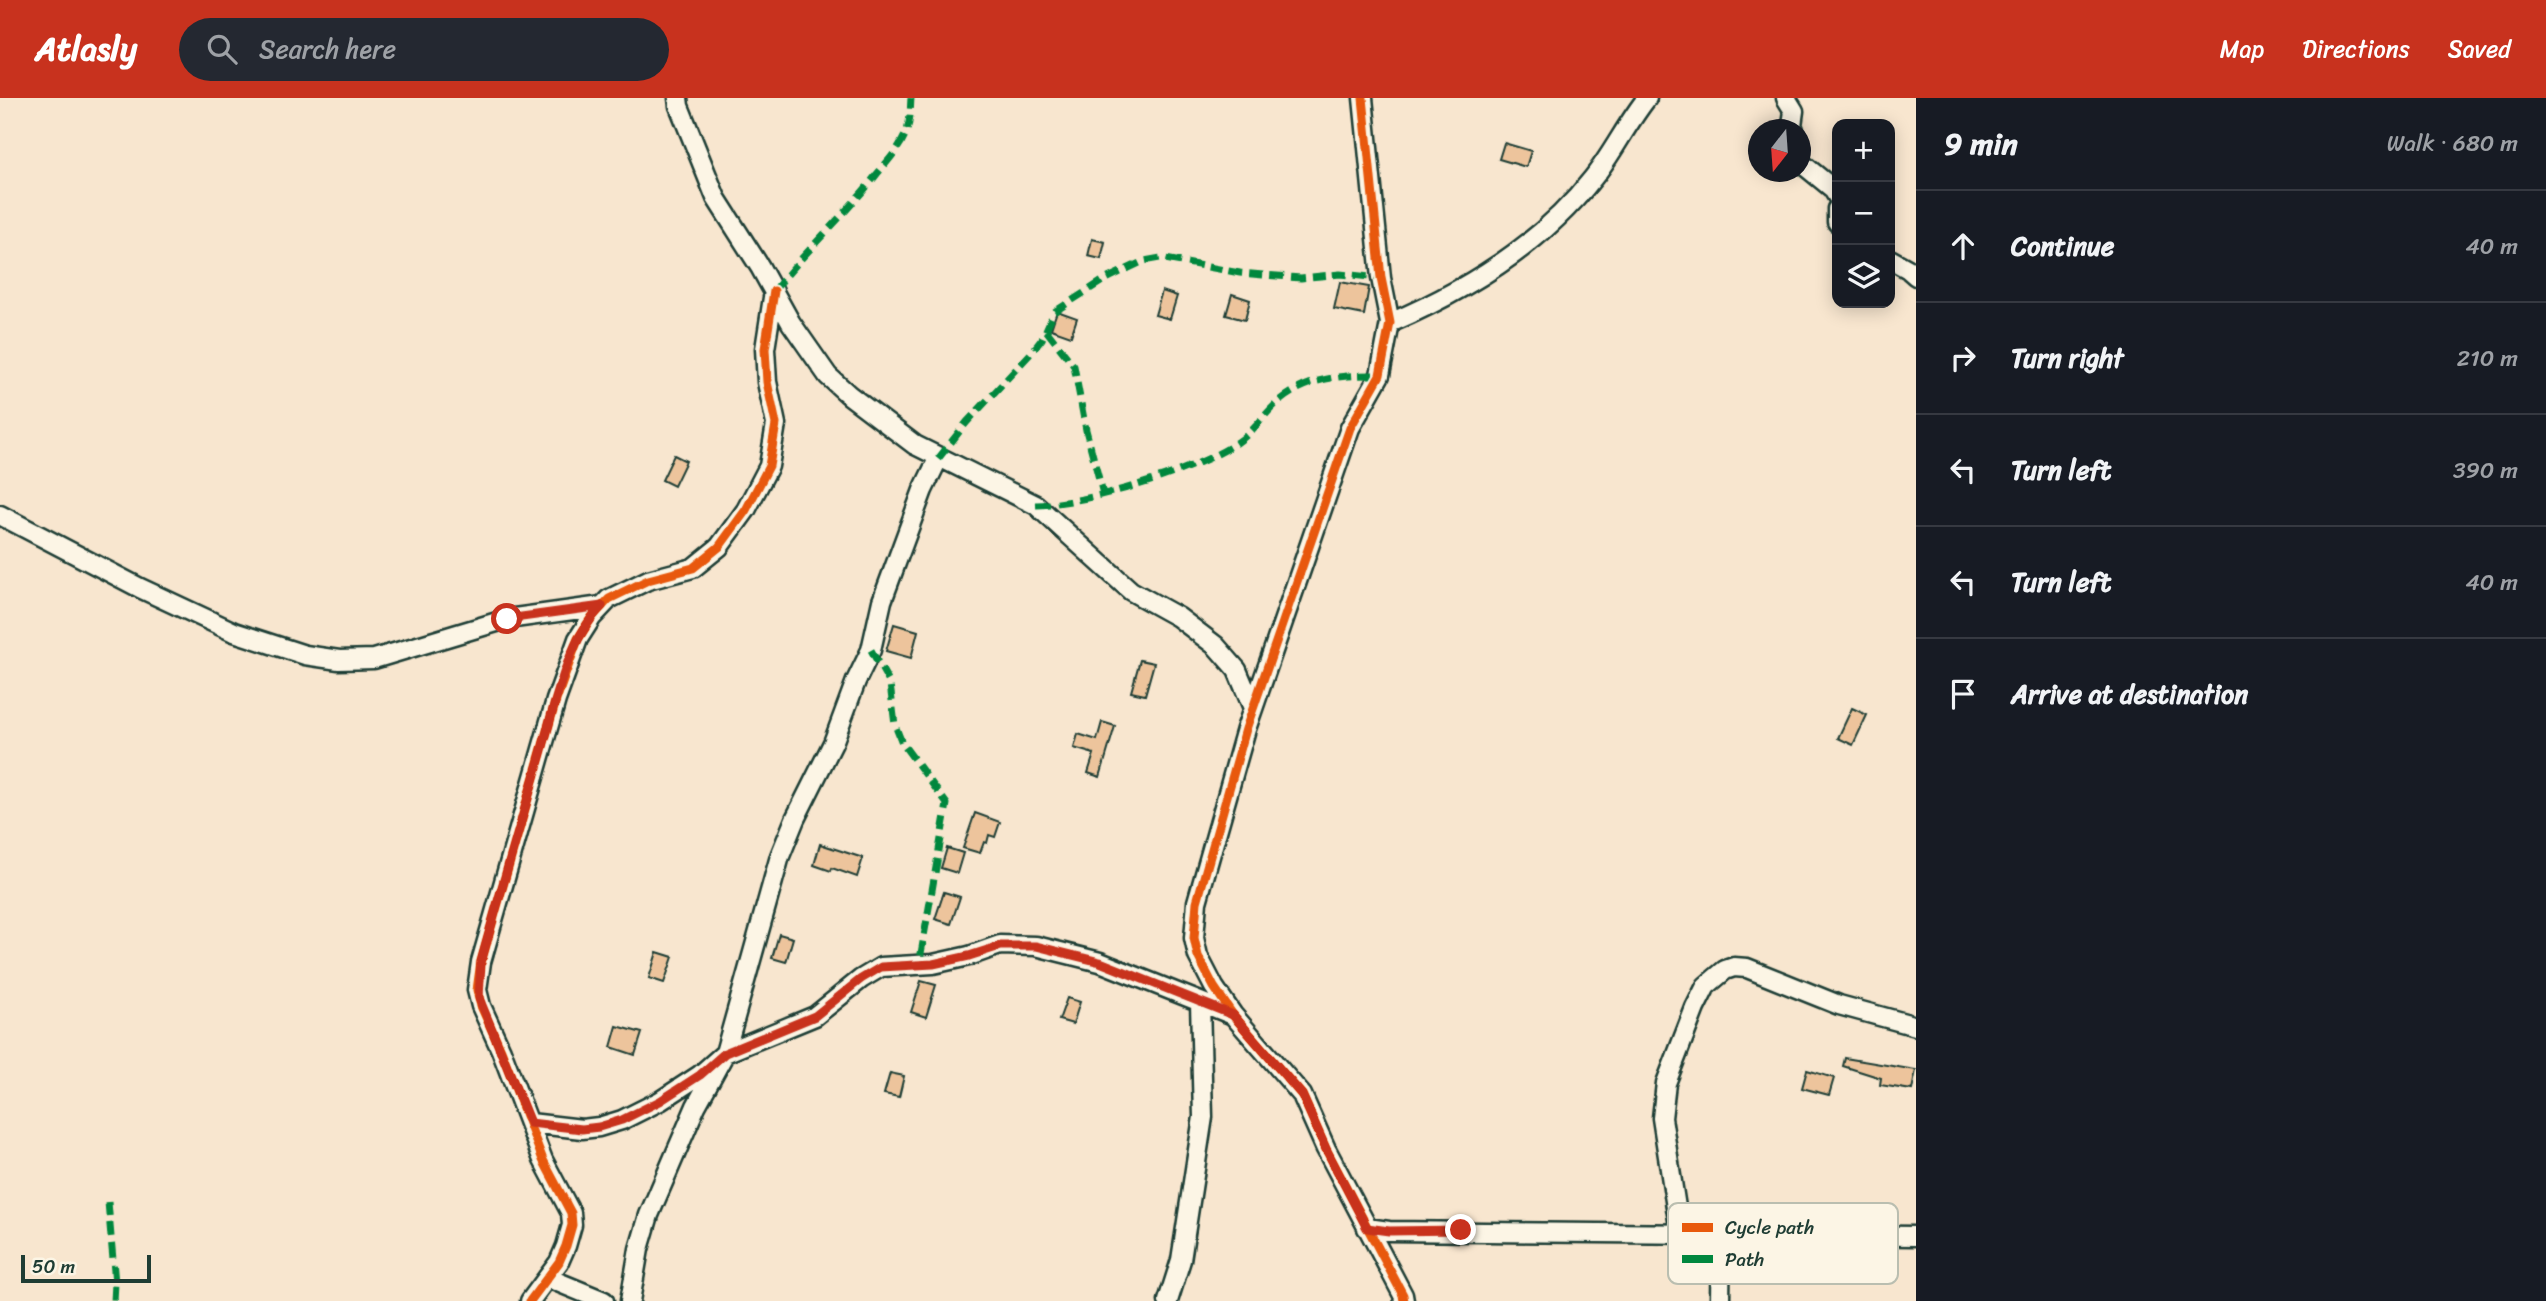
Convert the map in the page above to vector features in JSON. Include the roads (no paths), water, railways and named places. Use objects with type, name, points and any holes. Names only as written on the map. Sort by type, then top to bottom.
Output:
[{"type":"street","points":[[678,98],[716,198],[791,323],[828,376],[849,396],[915,445],[938,459],[971,472],[1036,505],[1131,591],[1178,617],[1216,646],[1237,670],[1253,708]]},
{"type":"street","points":[[1363,98],[1381,278],[1390,323],[1380,374],[1350,428],[1253,708],[1215,835],[1194,923],[1198,956],[1214,988],[1233,1015],[1302,1095],[1326,1149],[1404,1301]]},
{"type":"street","points":[[1390,323],[1423,309],[1510,259],[1562,213],[1593,177],[1647,98]]},
{"type":"street","points":[[1786,98],[1794,111],[1793,119]]},
{"type":"street","points":[[1811,170],[1832,188]]},
{"type":"street","points":[[1895,262],[1916,276]]},
{"type":"street","points":[[530,1301],[548,1279],[566,1246],[572,1225],[571,1213],[543,1160],[479,998],[481,962],[556,700],[578,639],[592,617],[609,599],[648,580],[693,568],[719,547],[746,510],[769,466],[776,424],[765,349],[774,291]]},
{"type":"street","points":[[630,1301],[642,1235],[696,1106],[725,1053],[780,856],[795,819],[833,743],[856,681],[872,650],[881,601],[923,490],[938,459]]},
{"type":"street","points":[[0,515],[140,588],[234,632],[305,654],[339,660],[374,659],[507,619],[602,606]]},
{"type":"street","points":[[530,1123],[582,1129],[622,1120],[680,1088],[725,1053],[815,1016],[861,979],[881,967],[933,964],[1000,946],[1036,946],[1100,962],[1233,1015]]},
{"type":"street","points":[[1675,1203],[1662,1118],[1664,1091],[1700,997],[1716,976],[1734,967],[1747,968],[1839,1004],[1916,1026]]},
{"type":"street","points":[[1168,1301],[1181,1260],[1203,1117],[1200,1002]]},
{"type":"street","points":[[1367,1228],[1389,1231],[1668,1233]]},
{"type":"street","points":[[1898,1236],[1916,1236]]},
{"type":"street","points":[[548,1279],[604,1301]]}]
